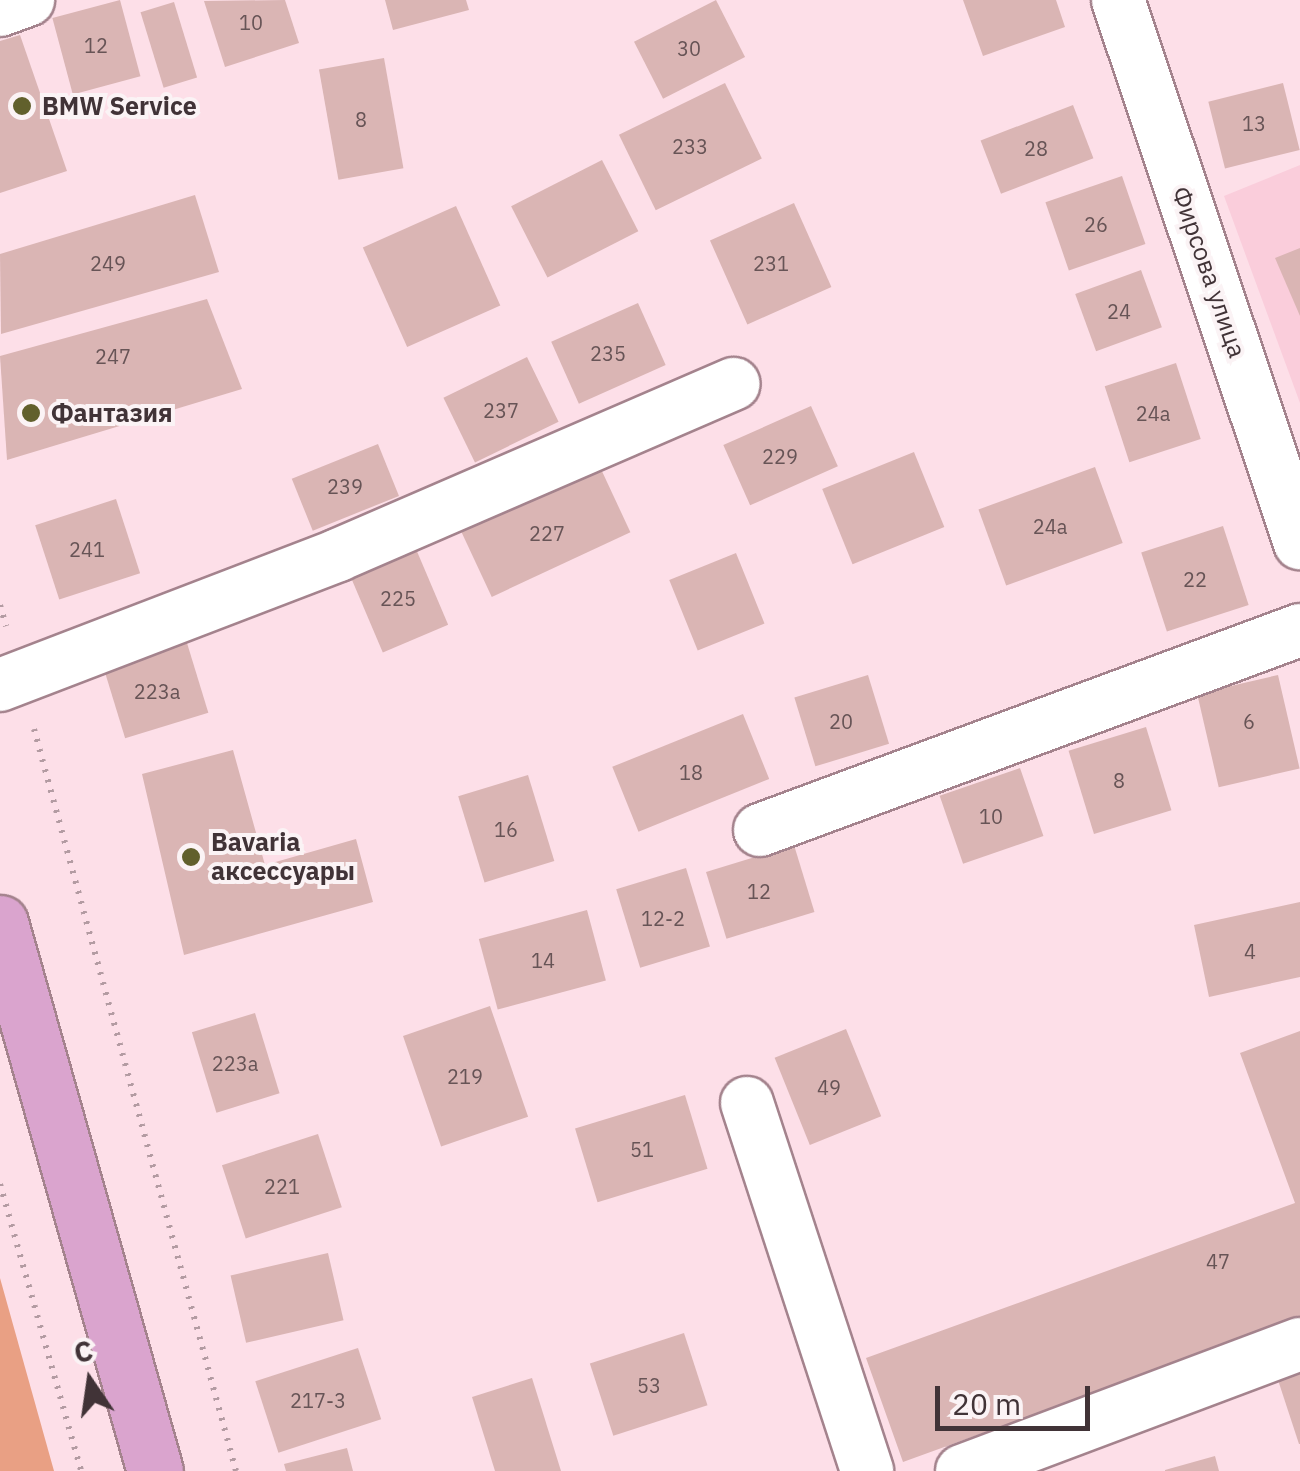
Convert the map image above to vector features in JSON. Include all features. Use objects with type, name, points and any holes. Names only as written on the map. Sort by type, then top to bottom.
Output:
[{"type":"main road","points":[[0,922],[155,1471]]},
{"type":"street","points":[[0,10],[28,0]]},
{"type":"street","name":"Фирсова улица","points":[[1118,0],[1300,543]]},
{"type":"street","points":[[10,681],[338,555],[734,384]]},
{"type":"street","points":[[760,830],[1300,630]]},
{"type":"street","points":[[746,1102],[867,1471]]},
{"type":"street","points":[[962,1471],[1300,1344]]},
{"type":"path","points":[[0,605],[10,681],[236,1471]]},
{"type":"path","points":[[0,1184],[81,1471]]},
{"type":"shaded area","points":[[1300,165],[1300,403],[1224,196]]},
{"type":"shaded area","points":[[0,1278],[54,1471],[0,1471]]},
{"type":"building","points":[[120,0],[140,76],[73,94],[52,18]]},
{"type":"building","points":[[285,0],[299,43],[225,67],[204,1]]},
{"type":"building","points":[[385,0],[466,0],[469,10],[393,30]]},
{"type":"building","points":[[716,0],[745,57],[663,99],[634,42]]},
{"type":"building","points":[[963,0],[1056,0],[1065,27],[983,56]]},
{"type":"building","points":[[174,2],[197,78],[164,88],[141,12]]},
{"type":"building","name":"BMW Service","points":[[20,35],[67,171],[0,193],[0,41]]},
{"type":"building","points":[[384,58],[403,168],[338,180],[319,69]]},
{"type":"building","points":[[725,83],[762,158],[656,210],[619,135]]},
{"type":"building","points":[[1283,83],[1300,150],[1225,169],[1208,102]]},
{"type":"building","points":[[1073,105],[1093,158],[1001,194],[981,140]]},
{"type":"building","points":[[602,160],[638,231],[547,278],[511,206]]},
{"type":"building","points":[[1122,176],[1145,244],[1069,270],[1045,202]]},
{"type":"building","points":[[195,195],[219,272],[1,334],[0,254]]},
{"type":"building","points":[[794,203],[831,287],[747,324],[710,240]]},
{"type":"building","points":[[456,206],[500,306],[407,347],[363,247]]},
{"type":"building","points":[[1300,248],[1300,316],[1275,258]]},
{"type":"building","points":[[1141,270],[1162,327],[1096,351],[1075,294]]},
{"type":"building","points":[[207,299],[242,389],[7,460],[0,356]]},
{"type":"building","points":[[638,303],[666,365],[579,404],[551,342]]},
{"type":"building","points":[[527,357],[559,422],[475,462],[443,398]]},
{"type":"building","points":[[1176,363],[1201,439],[1129,462],[1105,386]]},
{"type":"building","points":[[811,406],[838,466],[750,505],[723,445]]},
{"type":"building","points":[[378,444],[399,496],[313,531],[292,479]]},
{"type":"building","points":[[914,452],[944,527],[853,564],[822,489]]},
{"type":"building","points":[[600,467],[630,532],[492,597],[461,532]]},
{"type":"building","points":[[1095,467],[1123,543],[1006,586],[978,509]]},
{"type":"building","points":[[116,499],[140,573],[59,599],[35,525]]},
{"type":"building","points":[[1223,526],[1249,605],[1167,632],[1141,553]]},
{"type":"building","points":[[413,542],[448,625],[383,653],[348,570]]},
{"type":"building","points":[[736,553],[764,623],[698,650],[669,580]]},
{"type":"building","points":[[187,643],[208,713],[125,738],[104,668]]},
{"type":"building","points":[[868,675],[889,744],[815,766],[794,698]]},
{"type":"building","points":[[1278,675],[1300,769],[1219,787],[1197,694]]},
{"type":"building","points":[[743,714],[769,779],[638,832],[612,767]]},
{"type":"building","points":[[1146,727],[1171,810],[1094,834],[1069,751]]},
{"type":"building","points":[[233,750],[265,865],[356,839],[373,902],[184,955],[142,774]]},
{"type":"building","points":[[1020,768],[1043,836],[963,864],[940,796]]},
{"type":"building","points":[[528,775],[554,861],[485,882],[458,796]]},
{"type":"building","points":[[794,845],[814,912],[726,939],[706,872]]},
{"type":"building","points":[[686,868],[710,946],[640,968],[616,889]]},
{"type":"building","points":[[1300,902],[1300,977],[1209,997],[1194,925]]},
{"type":"building","points":[[587,910],[606,981],[498,1010],[479,939]]},
{"type":"building","points":[[490,1006],[528,1117],[441,1147],[403,1036]]},
{"type":"building","points":[[255,1013],[280,1093],[216,1113],[192,1032]]},
{"type":"building","points":[[846,1029],[881,1116],[810,1145],[775,1058]]},
{"type":"building","points":[[1300,1031],[1300,1318],[903,1462],[866,1358],[1295,1203],[1240,1053]]},
{"type":"building","points":[[685,1095],[708,1169],[598,1202],[575,1129]]},
{"type":"building","points":[[318,1134],[342,1207],[246,1238],[222,1165]]},
{"type":"building","points":[[328,1253],[344,1320],[246,1343],[231,1275]]},
{"type":"building","points":[[684,1333],[707,1405],[613,1436],[590,1364]]},
{"type":"building","points":[[358,1348],[381,1419],[278,1453],[255,1381]]},
{"type":"building","points":[[1300,1369],[1300,1444],[1299,1444],[1277,1377]]},
{"type":"building","points":[[532,1378],[561,1471],[495,1471],[472,1397]]},
{"type":"building","points":[[347,1448],[353,1471],[286,1471],[284,1464]]},
{"type":"building","points":[[1215,1456],[1219,1471],[1165,1471],[1165,1470]]},
{"type":"place","name":"BMW Service","points":[[22,106]]},
{"type":"place","name":"Фантазия","points":[[31,413]]},
{"type":"place","name":"Bavaria аксеcсуары","points":[[191,857]]}]
